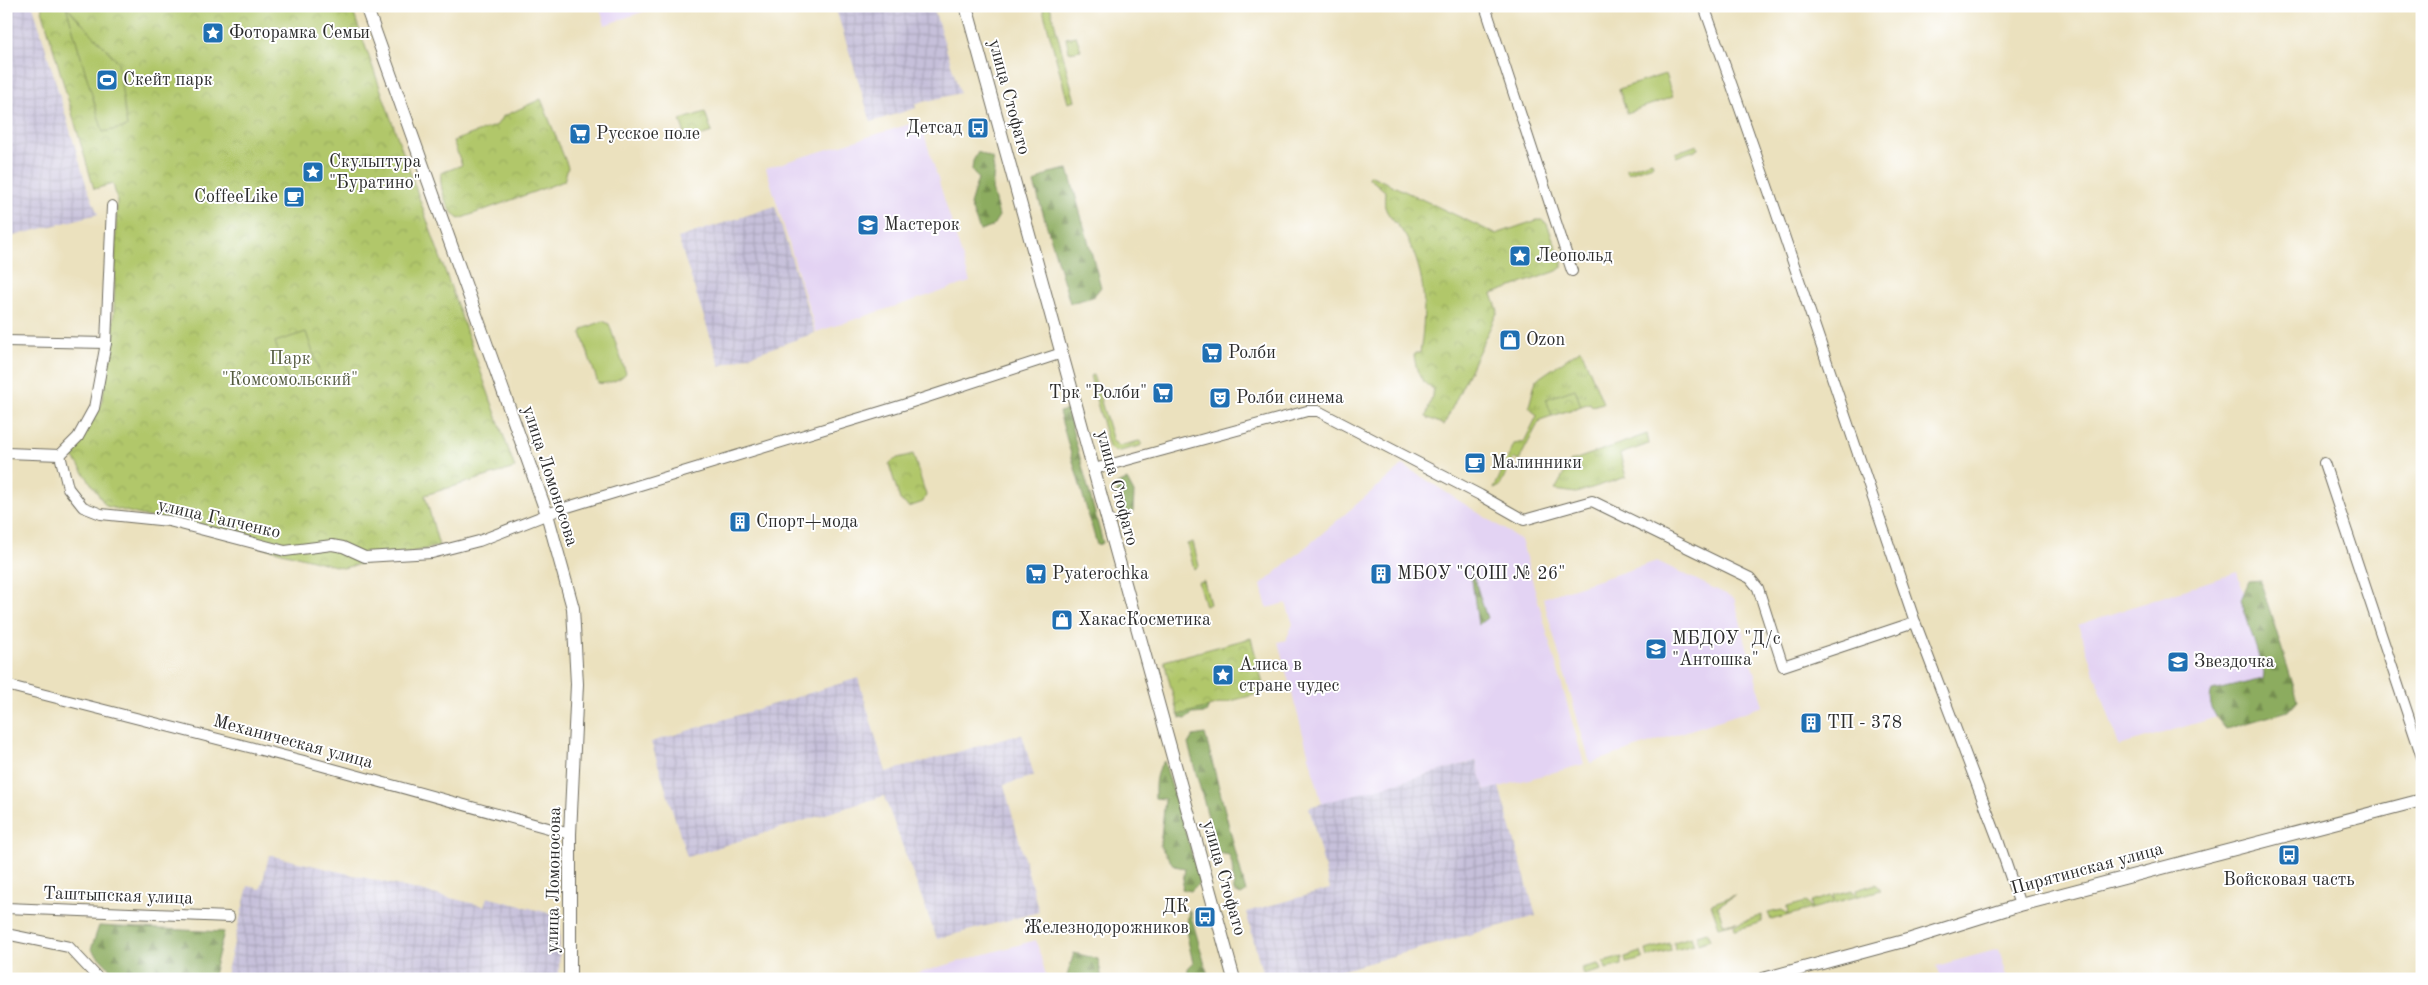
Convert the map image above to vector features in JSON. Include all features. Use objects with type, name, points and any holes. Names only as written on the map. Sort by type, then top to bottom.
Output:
[{"type":"street","name":"улица Ломоносова","points":[[366,6],[546,514],[572,608],[578,684],[570,834],[570,979]]},
{"type":"street","name":"улица Стофато","points":[[966,6],[1234,979]]},
{"type":"street","points":[[1485,6],[1572,271]]},
{"type":"street","points":[[1704,6],[1915,622],[1997,837],[2020,905]]},
{"type":"street","points":[[6,453],[60,456],[78,437],[94,408],[106,343],[112,206]]},
{"type":"street","points":[[6,341],[106,343]]},
{"type":"street","name":"улица Гапченко","points":[[60,456],[68,488],[83,507],[101,514],[169,521],[285,551],[332,545],[343,547],[365,557],[432,553],[479,541],[546,514],[903,405],[1062,353]]},
{"type":"street","points":[[1094,469],[1307,411],[1318,411],[1480,494],[1524,520],[1592,501],[1750,578],[1758,588],[1783,666],[1915,622]]},
{"type":"street","points":[[2324,463],[2422,757]]},
{"type":"street","name":"Механическая улица","points":[[6,685],[299,759],[570,834]]},
{"type":"street","name":"Пирятинская улица","points":[[1763,979],[1911,939],[2020,905],[2422,800]]},
{"type":"street","name":"Таштыпская улица","points":[[6,908],[229,917]]},
{"type":"street","points":[[6,934],[69,947],[99,979]]},
{"type":"shaded area","points":[[6,6],[33,6],[87,187],[98,214],[6,238]]},
{"type":"shaded area","points":[[599,6],[659,6],[605,25]]},
{"type":"shaded area","points":[[835,6],[933,6],[960,93],[915,104],[916,108],[871,122]]},
{"type":"shaded area","name":"Мастерок","points":[[920,121],[970,282],[816,332],[766,168]]},
{"type":"shaded area","points":[[775,206],[815,333],[720,366],[678,238]]},
{"type":"shaded area","points":[[1403,465],[1521,540],[1584,764],[1485,791],[1476,761],[1322,804],[1278,642],[1286,640],[1293,624],[1286,603],[1267,608],[1261,585]]},
{"type":"shaded area","points":[[1657,561],[1734,598],[1763,706],[1590,763],[1543,598]]},
{"type":"shaded area","name":"Звездочка","points":[[2237,572],[2278,699],[2119,746],[2078,625]]},
{"type":"shaded area","points":[[858,678],[886,772],[1022,734],[1034,776],[1004,785],[1039,912],[937,939],[884,796],[687,857],[651,742]]},
{"type":"shaded area","points":[[1476,761],[1485,791],[1499,787],[1536,916],[1311,979],[1264,979],[1246,912],[1330,889],[1309,807]]},
{"type":"shaded area","points":[[269,855],[484,906],[487,897],[560,916],[559,979],[225,979],[248,886],[261,889]]},
{"type":"shaded area","points":[[1036,940],[1047,979],[908,979],[907,976]]},
{"type":"shaded area","points":[[1999,949],[2008,979],[1940,979],[1936,966]]},
{"type":"green space","name":"Парк \"Комсомольский\"","points":[[41,6],[351,6],[515,468],[425,495],[439,546],[343,568],[106,506],[72,455],[101,405],[113,342],[117,198],[113,184],[94,189]]},
{"type":"green space","points":[[66,6],[118,62],[127,127],[103,132]]},
{"type":"green space","points":[[1042,6],[1050,6],[1075,101],[1068,103]]},
{"type":"green space","points":[[1076,36],[1081,50],[1069,52],[1066,38]]},
{"type":"green space","points":[[1665,74],[1673,97],[1627,113],[1619,89]]},
{"type":"green space","points":[[541,99],[568,167],[564,181],[459,219],[451,211],[441,185],[441,173],[462,165],[453,141],[497,125],[502,117]]},
{"type":"green space","points":[[705,112],[712,132],[687,140],[680,120]]},
{"type":"green space","points":[[1697,145],[1698,149],[1676,157],[1675,153]]},
{"type":"green space","points":[[978,152],[992,158],[994,171],[992,189],[999,216],[992,227],[980,231],[970,205],[978,178],[972,170],[973,161]]},
{"type":"green space","points":[[1652,161],[1653,165],[1628,173],[1626,169]]},
{"type":"green space","points":[[1068,169],[1101,287],[1093,297],[1070,303],[1034,183],[1049,173]]},
{"type":"green space","points":[[1370,175],[1496,234],[1537,220],[1543,220],[1547,224],[1562,262],[1562,267],[1557,271],[1492,294],[1498,311],[1444,425],[1426,417],[1434,389],[1422,380],[1416,367],[1414,356],[1415,353],[1420,353],[1424,309],[1418,266],[1405,235],[1387,211],[1385,191],[1369,178]]},
{"type":"green space","points":[[603,321],[609,324],[626,373],[624,376],[609,383],[598,383],[581,333],[583,329]]},
{"type":"green space","points":[[306,332],[321,377],[290,387],[275,342]]},
{"type":"green space","points":[[1581,349],[1603,403],[1592,406],[1590,403],[1540,420],[1519,460],[1514,458],[1500,486],[1494,489],[1514,444],[1524,442],[1537,416],[1529,406],[1536,380]]},
{"type":"green space","points":[[1093,375],[1113,441],[1119,446],[1139,441],[1142,443],[1140,446],[1116,452],[1109,448],[1090,376]]},
{"type":"green space","points":[[1575,389],[1581,406],[1552,416],[1546,399]]},
{"type":"green space","points":[[1067,410],[1103,543],[1097,545],[1059,412]]},
{"type":"green space","points":[[1647,434],[1649,444],[1620,454],[1626,477],[1576,493],[1555,490],[1571,461]]},
{"type":"green space","points":[[913,454],[926,495],[923,502],[909,507],[900,500],[889,464],[894,459]]},
{"type":"green space","points":[[1127,480],[1134,493],[1133,512],[1122,514],[1117,501],[1117,484]]},
{"type":"green space","points":[[1193,542],[1199,566],[1194,569],[1187,544]]},
{"type":"green space","points":[[1470,566],[1487,618],[1478,625]]},
{"type":"green space","points":[[2260,580],[2298,700],[2288,711],[2226,729],[2211,707],[2212,691],[2263,679],[2264,673],[2241,600],[2249,581]]},
{"type":"green space","points":[[1204,581],[1210,604],[1205,606],[1198,582]]},
{"type":"green space","points":[[1251,638],[1265,692],[1178,715],[1164,661]]},
{"type":"green space","points":[[1178,695],[1210,704],[1206,713],[1192,714],[1186,719],[1180,718],[1175,705]]},
{"type":"green space","points":[[1205,734],[1246,892],[1241,895],[1234,892],[1232,864],[1229,855],[1218,853],[1188,744],[1193,736]]},
{"type":"green space","points":[[1164,761],[1196,867],[1199,883],[1191,891],[1182,889],[1185,868],[1174,866],[1160,846],[1165,799],[1155,798],[1155,783],[1158,770]]},
{"type":"green space","points":[[1876,884],[1881,890],[1771,920],[1768,913],[1782,910],[1788,915],[1787,907],[1806,902],[1812,908],[1811,902],[1831,896],[1834,901],[1834,895],[1852,890],[1857,895],[1856,890]]},
{"type":"green space","points":[[1735,895],[1718,906],[1723,924],[1737,922],[1719,927],[1711,904]]},
{"type":"green space","points":[[1189,909],[1209,979],[1188,979],[1188,968],[1193,963],[1186,931]]},
{"type":"green space","points":[[1762,915],[1762,922],[1735,930],[1734,925]]},
{"type":"green space","points":[[99,926],[224,932],[212,979],[120,979],[91,949]]},
{"type":"green space","points":[[1707,932],[1710,940],[1698,944],[1697,935]]},
{"type":"green space","points":[[1691,937],[1694,945],[1675,950],[1674,942]]},
{"type":"green space","points":[[1670,943],[1671,951],[1648,957],[1646,950]]},
{"type":"green space","points":[[1641,952],[1643,959],[1626,963],[1625,957]]},
{"type":"green space","points":[[1074,953],[1098,959],[1102,979],[1066,979]]},
{"type":"green space","points":[[1622,957],[1622,965],[1606,969],[1604,962]]},
{"type":"green space","points":[[1599,964],[1602,970],[1584,975],[1581,968]]},
{"type":"place","name":"Фоторамка Семьи","points":[[213,33]]},
{"type":"place","name":"Скейт парк","points":[[107,80]]},
{"type":"place","name":"Детсад","points":[[978,128]]},
{"type":"place","name":"Русское поле","points":[[580,134]]},
{"type":"place","name":"Скульптура \"Буратино\"","points":[[313,172]]},
{"type":"place","name":"CoffeeLike","points":[[294,197]]},
{"type":"place","name":"Мастерок","points":[[868,225]]},
{"type":"place","name":"Леопольд","points":[[1520,256]]},
{"type":"place","name":"Ozon","points":[[1510,340]]},
{"type":"place","name":"Ролби","points":[[1212,353]]},
{"type":"place","name":"Трк \"Ролби\"","points":[[1163,393]]},
{"type":"place","name":"Ролби синема","points":[[1220,398]]},
{"type":"place","name":"Малинники","points":[[1475,463]]},
{"type":"place","name":"Спорт+мода","points":[[740,522]]},
{"type":"place","name":"Pyaterochka","points":[[1036,574]]},
{"type":"place","name":"МБОУ \"СОШ № 26\"","points":[[1381,574]]},
{"type":"place","name":"ХакасКосметика","points":[[1062,620]]},
{"type":"place","name":"МБДОУ \"Д/с \"Антошка\"","points":[[1656,649]]},
{"type":"place","name":"Звездочка","points":[[2178,662]]},
{"type":"place","name":"Алиса в стране чудес","points":[[1223,675]]},
{"type":"place","name":"ТП - 378","points":[[1811,723]]},
{"type":"place","name":"Войсковая часть","points":[[2289,855]]},
{"type":"place","name":"ДК Железнодорожников","points":[[1205,917]]}]
